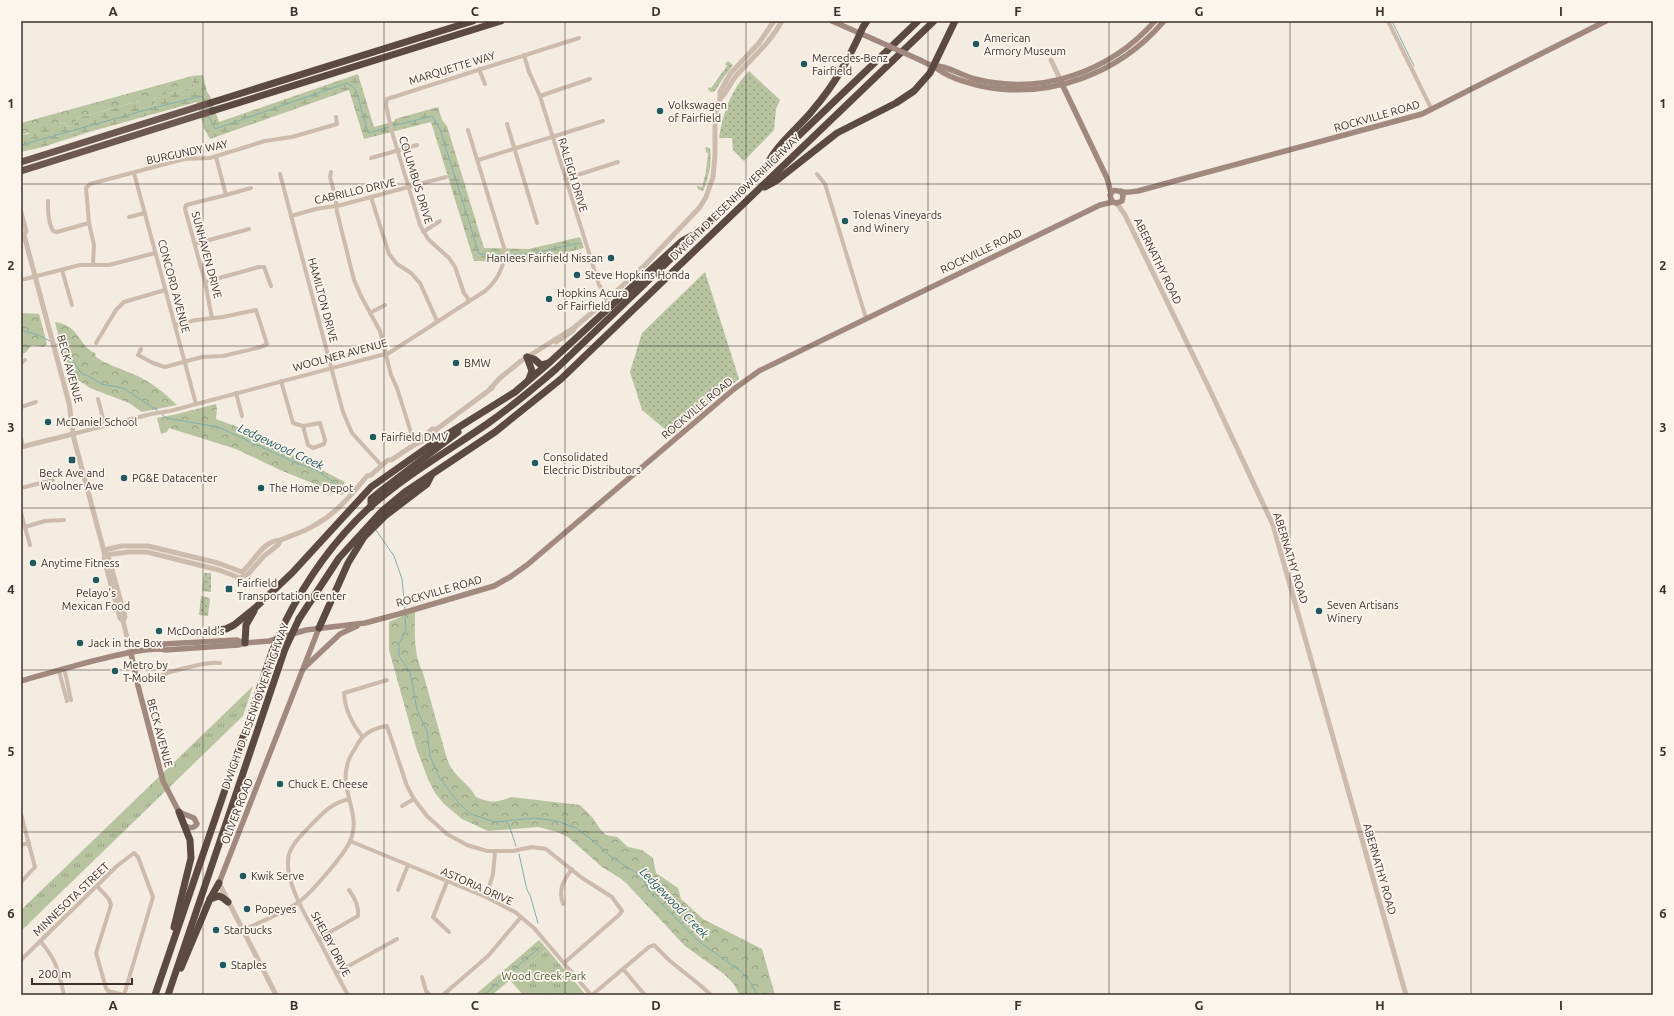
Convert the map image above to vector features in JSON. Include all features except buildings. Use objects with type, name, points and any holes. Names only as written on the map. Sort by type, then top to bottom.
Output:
[{"type":"highway","points":[[22,161],[473,21]]},
{"type":"highway","points":[[21,171],[500,21]]},
{"type":"highway","points":[[766,167],[771,155],[802,123],[829,90],[845,66],[867,21]]},
{"type":"highway","name":"DWIGHT D. EISENHOWER HIGHWAY","points":[[155,995],[272,652],[284,624],[322,560],[362,515],[397,485],[496,417],[540,383],[582,345],[918,21]]},
{"type":"highway","name":"DWIGHT D. EISENHOWER HIGHWAY","points":[[169,994],[285,649],[299,619],[329,571],[346,549],[405,492],[495,432],[561,379],[934,21]]},
{"type":"highway","points":[[758,190],[776,181],[837,133],[905,97],[921,84],[934,66],[955,21]]},
{"type":"highway","points":[[21,176],[65,158]]},
{"type":"highway","points":[[218,630],[234,625],[255,608],[292,573],[359,493],[435,442],[504,400],[550,362],[682,241],[697,233]]},
{"type":"highway","points":[[527,357],[534,359],[541,365],[550,362]]},
{"type":"highway","points":[[527,357],[532,371],[529,380]]},
{"type":"highway","points":[[371,507],[371,499],[490,408]]},
{"type":"highway","points":[[319,628],[352,557],[369,527]]},
{"type":"highway","points":[[245,643],[246,625],[255,608]]},
{"type":"highway","points":[[162,974],[190,867],[191,848],[188,833],[179,812]]},
{"type":"highway","points":[[169,994],[210,899],[219,883]]},
{"type":"highway","points":[[210,899],[219,896],[228,902]]},
{"type":"main road","points":[[832,21],[934,66],[942,66],[947,72],[976,79],[998,82],[1029,83],[1061,82],[1092,75],[1122,59],[1148,38],[1164,21]]},
{"type":"main road","points":[[1061,82],[1112,59],[1126,50],[1155,21]]},
{"type":"main road","name":"ROCKVILLE ROAD","points":[[1119,191],[1138,191],[1399,121],[1432,110],[1606,21]]},
{"type":"main road","points":[[1061,82],[1107,178],[1110,194],[1114,203],[1119,203],[1123,199],[1123,195],[1107,178]]},
{"type":"main road","points":[[1110,194],[1119,191]]},
{"type":"main road","name":"ROCKVILLE ROAD","points":[[1123,199],[1138,191]]},
{"type":"main road","name":"ROCKVILLE ROAD","points":[[1100,205],[1110,194]]},
{"type":"main road","name":"ROCKVILLE ROAD","points":[[21,681],[131,653],[160,648],[165,650],[238,645],[269,641],[296,632],[319,628],[365,623],[479,591],[510,577],[564,534],[746,379],[772,364],[1100,205],[1114,203]]},
{"type":"main road","points":[[302,671],[340,634],[365,623]]},
{"type":"main road","name":"OLIVER ROAD","points":[[219,883],[319,628]]},
{"type":"main road","name":"BECK AVENUE","points":[[131,653],[159,770],[179,812]]},
{"type":"main road","points":[[179,812],[196,820],[197,824],[195,827],[192,828],[185,826]]},
{"type":"street","points":[[359,493],[360,485],[367,476],[371,475],[382,466],[390,464],[391,460],[423,441],[490,389],[496,382],[527,357],[551,342],[556,342],[573,331],[575,327],[609,298],[686,224],[706,197],[713,177],[715,165],[715,121],[720,92],[730,74],[759,44],[774,21]]},
{"type":"street","points":[[720,99],[725,94],[735,77],[764,48],[782,21]]},
{"type":"street","points":[[1388,21],[1432,110]]},
{"type":"street","name":"MARQUETTE WAY","points":[[387,99],[479,68],[579,38]]},
{"type":"street","name":"RALEIGH DRIVE","points":[[524,55],[529,72],[540,96],[599,285],[609,298]]},
{"type":"street","points":[[1051,60],[1061,82]]},
{"type":"street","points":[[479,68],[485,84]]},
{"type":"street","points":[[540,96],[590,79]]},
{"type":"street","name":"COLUMBUS DRIVE","points":[[387,99],[386,104],[392,132],[416,215],[423,232],[449,258],[455,267],[464,293],[469,300]]},
{"type":"street","name":"BURGUNDY WAY","points":[[93,264],[94,245],[89,223],[87,186],[90,184],[184,160],[216,157],[265,140],[292,137],[337,124],[336,117]]},
{"type":"street","points":[[478,160],[603,121]]},
{"type":"street","points":[[507,124],[537,223]]},
{"type":"street","name":"WOOLNER AVENUE","points":[[22,447],[236,394],[386,354],[393,351],[490,286],[499,273],[504,262],[505,248],[468,130]]},
{"type":"street","points":[[371,158],[417,145]]},
{"type":"street","points":[[216,157],[226,195],[251,188]]},
{"type":"street","points":[[565,179],[618,162]]},
{"type":"street","name":"CONCORD AVENUE","points":[[134,172],[196,404]]},
{"type":"street","points":[[331,172],[330,177],[336,195],[336,206],[354,280],[380,331],[413,439],[416,444]]},
{"type":"street","name":"HAMILTON DRIVE","points":[[280,174],[343,412],[350,429],[382,466]]},
{"type":"street","points":[[817,174],[825,184],[866,318]]},
{"type":"street","name":"CABRILLO DRIVE","points":[[291,216],[316,209],[336,206],[446,177]]},
{"type":"street","name":"SUNHAVEN DRIVE","points":[[212,318],[205,282],[185,209],[186,205],[226,195]]},
{"type":"street","points":[[371,197],[389,254],[397,264],[412,273],[420,283],[437,321]]},
{"type":"street","name":"ABERNATHY ROAD","points":[[1123,199],[1125,215]]},
{"type":"street","points":[[48,201],[49,216],[53,231],[57,232],[89,223]]},
{"type":"street","name":"ABERNATHY ROAD","points":[[1114,203],[1118,205],[1125,215],[1273,525],[1406,995]]},
{"type":"street","name":"BECK AVENUE","points":[[21,213],[26,231],[23,234],[69,403],[73,434],[105,553],[109,559],[125,617],[123,621],[131,653]]},
{"type":"street","points":[[129,217],[145,213]]},
{"type":"street","points":[[423,232],[440,221]]},
{"type":"street","points":[[195,244],[250,229]]},
{"type":"street","points":[[21,280],[80,265],[109,265],[155,253]]},
{"type":"street","points":[[205,282],[259,267],[264,267],[271,286]]},
{"type":"street","points":[[62,270],[72,305]]},
{"type":"street","points":[[96,343],[116,310],[124,302],[165,290]]},
{"type":"street","points":[[370,314],[385,305]]},
{"type":"street","points":[[141,349],[138,355],[159,366],[171,366],[202,357],[223,356],[261,347],[267,344],[256,310],[175,325]]},
{"type":"street","points":[[281,382],[293,423],[303,426],[320,423],[325,440],[324,444],[314,448],[310,447],[308,445],[303,426]]},
{"type":"street","points":[[236,394],[242,416]]},
{"type":"street","points":[[98,399],[105,426]]},
{"type":"street","points":[[21,407],[36,402]]},
{"type":"street","points":[[21,438],[22,447]]},
{"type":"street","points":[[21,488],[53,480]]},
{"type":"street","points":[[105,553],[126,546],[148,546],[218,563],[242,575],[248,574],[264,556],[278,545],[280,540],[314,526],[350,503]]},
{"type":"street","points":[[21,513],[30,545]]},
{"type":"street","points":[[25,527],[45,521],[64,520]]},
{"type":"street","points":[[137,682],[215,662],[220,663]]},
{"type":"street","points":[[61,670],[69,701]]},
{"type":"street","points":[[363,737],[353,725],[344,693],[387,680]]},
{"type":"street","points":[[242,930],[299,902],[342,854],[350,841],[354,823],[345,780],[346,766],[359,741],[363,737],[375,729],[387,726],[414,799],[427,816],[447,834],[467,845],[495,852],[539,847],[552,852],[572,869],[612,897],[622,911],[564,963]]},
{"type":"street","name":"SHELBY DRIVE","points":[[348,995],[299,902],[288,870],[288,861],[294,843],[325,810],[337,802],[349,798]]},
{"type":"street","points":[[402,806],[414,799]]},
{"type":"street","points":[[21,814],[35,867],[21,882]]},
{"type":"street","name":"ASTORIA DRIVE","points":[[350,841],[504,905],[534,928],[592,995]]},
{"type":"street","points":[[21,846],[29,843]]},
{"type":"street","points":[[486,897],[493,874],[495,852]]},
{"type":"street","name":"MINNESOTA STREET","points":[[21,960],[129,855],[134,853],[138,858],[153,898],[124,995]]},
{"type":"street","points":[[398,890],[408,865]]},
{"type":"street","points":[[563,904],[560,896],[561,888],[564,880],[572,869]]},
{"type":"street","points":[[447,882],[433,917],[449,932]]},
{"type":"street","points":[[219,883],[276,995]]},
{"type":"street","points":[[97,886],[109,899],[112,905],[97,949],[97,957],[108,991],[124,995]]},
{"type":"street","points":[[318,938],[358,916],[359,912],[355,898],[349,890]]},
{"type":"street","points":[[443,995],[488,956],[521,917]]},
{"type":"street","points":[[336,973],[397,939]]},
{"type":"street","points":[[40,941],[55,960],[64,995]]},
{"type":"street","points":[[592,995],[654,944],[670,961],[711,995]]},
{"type":"street","points":[[623,969],[646,995]]},
{"type":"street","points":[[422,977],[426,991],[430,995]]},
{"type":"green space","points":[[728,61],[733,65],[715,91],[711,92],[708,89],[709,87],[711,88],[727,66],[725,64]]},
{"type":"green space","points":[[749,71],[780,100],[776,109],[774,130],[744,161],[733,150],[732,138],[719,138],[723,119],[729,102],[737,86]]},
{"type":"green space","points":[[358,74],[374,127],[395,121],[395,119],[438,107],[442,120],[447,126],[484,248],[529,249],[580,237],[584,248],[529,262],[474,261],[431,122],[364,139],[349,90],[210,139],[204,128],[197,102],[89,132],[43,147],[21,152],[21,135],[28,134],[31,128],[49,123],[51,126],[64,122],[68,127],[73,126],[78,118],[139,101],[141,108],[156,105],[154,97],[194,87],[192,76],[203,75],[207,92],[210,96],[219,122]]},
{"type":"green space","points":[[192,76],[194,87],[154,97],[156,105],[141,108],[139,101],[78,118],[73,126],[68,127],[64,122],[21,135],[21,123]]},
{"type":"green space","points":[[705,147],[710,148],[711,159],[707,181],[703,191],[698,189],[697,186],[702,187],[706,172],[708,153],[706,152]]},
{"type":"green space","points":[[705,272],[739,379],[672,435],[642,410],[630,372],[642,333]]},
{"type":"green space","points":[[21,313],[39,314],[47,344],[43,347],[32,345],[25,353],[22,354]]},
{"type":"green space","points":[[55,322],[70,327],[100,360],[151,383],[177,405],[142,412],[129,403],[90,388],[75,378],[70,384]]},
{"type":"green space","points":[[216,404],[216,419],[235,426],[289,451],[294,456],[345,482],[344,484],[350,489],[342,495],[280,470],[236,449],[169,428],[167,432],[161,434],[157,418]]},
{"type":"green space","points":[[204,573],[211,573],[211,592],[202,591]]},
{"type":"green space","points":[[201,596],[210,598],[208,616],[199,615]]},
{"type":"green space","points":[[415,611],[416,650],[447,759],[453,770],[476,797],[490,801],[497,801],[511,797],[580,805],[592,817],[606,835],[617,837],[628,847],[642,850],[653,858],[656,873],[678,888],[681,899],[703,919],[762,949],[775,995],[740,995],[733,983],[724,974],[685,946],[627,884],[602,867],[568,837],[557,832],[538,827],[488,831],[462,819],[444,804],[435,793],[428,779],[416,747],[389,650],[389,622]]},
{"type":"green space","points":[[253,686],[243,716],[21,931],[21,910]]},
{"type":"green space","points":[[539,940],[547,949],[492,995],[475,995]]},
{"type":"green space","name":"Wood Creek Park","points":[[547,949],[586,995],[523,995],[510,980]]},
{"type":"waterway","points":[[1392,21],[1414,66]]},
{"type":"waterway","points":[[209,116],[215,129],[347,83],[356,90],[368,133],[390,127]]},
{"type":"waterway","points":[[21,145],[153,108],[202,96],[204,101]]},
{"type":"waterway","points":[[393,126],[432,116],[440,129],[479,254],[504,255]]},
{"type":"waterway","points":[[507,255],[530,254],[579,243]]},
{"type":"waterway","name":"Ledgewood Creek","points":[[21,330],[38,335],[50,341]]},
{"type":"waterway","name":"Ledgewood Creek","points":[[56,344],[65,348],[81,373],[101,384],[123,388],[158,411]]},
{"type":"waterway","name":"Ledgewood Creek","points":[[162,414],[166,418],[218,427],[294,462],[318,471],[350,494]]},
{"type":"waterway","name":"Ledgewood Creek","points":[[376,530],[394,556],[402,579],[405,610]]},
{"type":"waterway","name":"Ledgewood Creek","points":[[405,615],[406,632],[399,643],[399,656],[410,672],[417,710],[427,731],[430,756],[439,777],[460,805],[471,814],[495,822],[534,818],[557,821],[576,828],[611,857],[637,873],[645,882],[649,891],[698,941],[742,972],[751,983],[757,995]]},
{"type":"waterway","points":[[506,822],[509,825],[516,846]]},
{"type":"waterway","points":[[519,854],[527,890],[530,895],[538,923]]},
{"type":"waterway","points":[[484,995],[540,947]]},
{"type":"place","name":"American Armory Museum","points":[[976,44]]},
{"type":"place","name":"Mercedes-Benz Fairfield","points":[[804,64]]},
{"type":"place","name":"Volkswagen of Fairfield","points":[[660,111]]},
{"type":"place","name":"Tolenas Vineyards and Winery","points":[[845,221]]},
{"type":"place","name":"Hanlees Fairfield Nissan","points":[[611,258]]},
{"type":"place","name":"Steve Hopkins Honda","points":[[577,275]]},
{"type":"place","name":"Hopkins Acura of Fairfield","points":[[549,299]]},
{"type":"place","name":"BMW","points":[[456,363]]},
{"type":"place","name":"McDaniel School","points":[[48,422]]},
{"type":"place","name":"Fairfield DMV","points":[[373,437]]},
{"type":"place","name":"Beck Ave and Woolner Ave","points":[[72,460]]},
{"type":"place","name":"Consolidated Electric Distributors","points":[[535,463]]},
{"type":"place","name":"PG&E Datacenter","points":[[124,478]]},
{"type":"place","name":"The Home Depot","points":[[261,488]]},
{"type":"place","name":"Anytime Fitness","points":[[33,563]]},
{"type":"place","name":"Pelayo's Mexican Food","points":[[96,580]]},
{"type":"place","name":"Fairfield Transportation Center","points":[[229,589]]},
{"type":"place","name":"Seven Artisans Winery","points":[[1319,611]]},
{"type":"place","name":"McDonald's","points":[[159,631]]},
{"type":"place","name":"Jack in the Box","points":[[80,643]]},
{"type":"place","name":"Metro by T-Mobile","points":[[115,671]]},
{"type":"place","name":"Chuck E. Cheese","points":[[280,784]]},
{"type":"place","name":"Kwik Serve","points":[[243,876]]},
{"type":"place","name":"Popeyes","points":[[247,909]]},
{"type":"place","name":"Starbucks","points":[[216,930]]},
{"type":"place","name":"Staples","points":[[223,965]]}]
